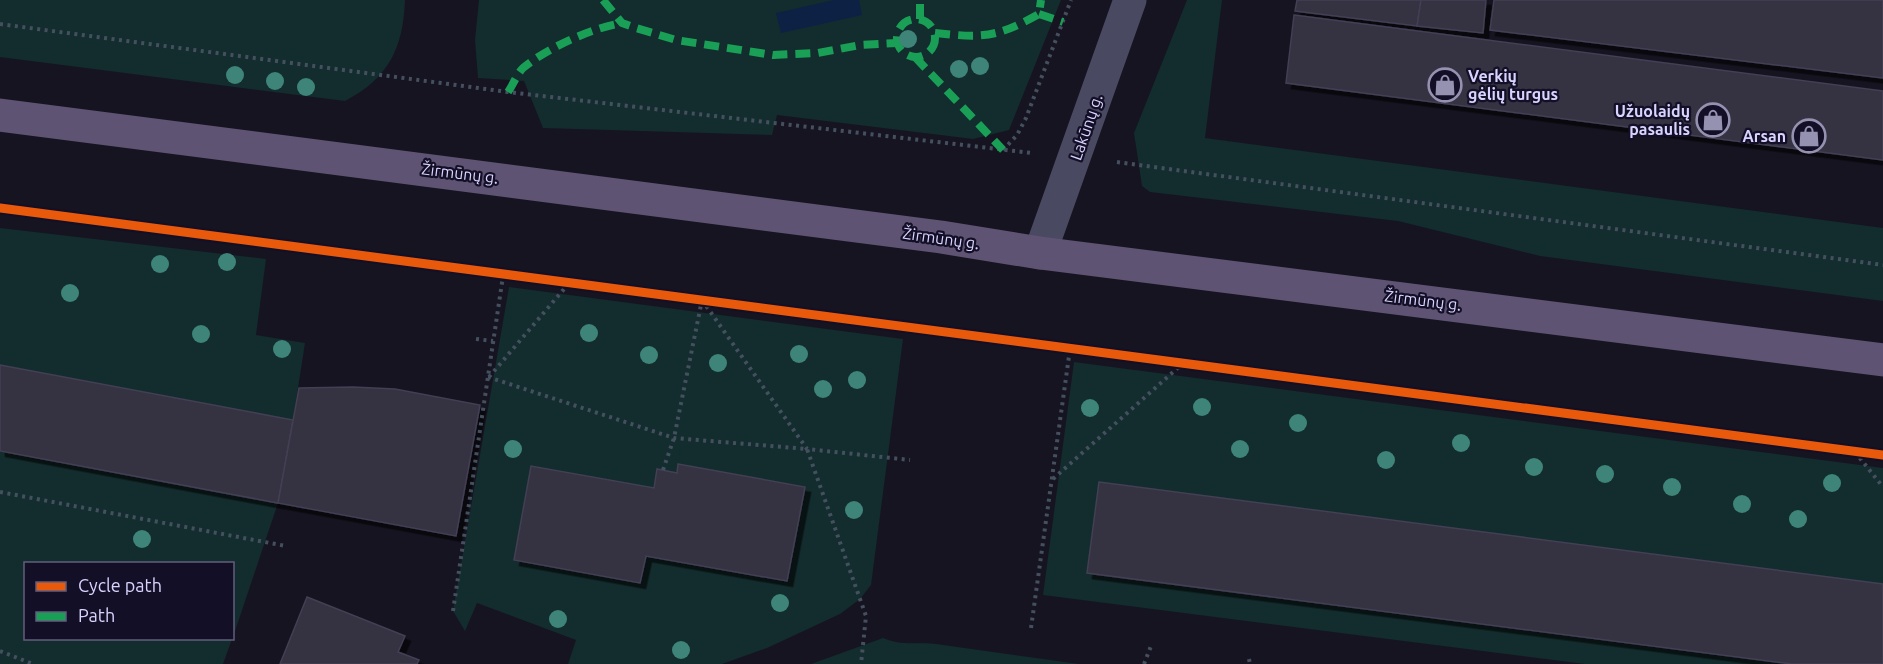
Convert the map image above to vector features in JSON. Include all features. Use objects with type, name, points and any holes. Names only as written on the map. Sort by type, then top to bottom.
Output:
[{"type":"main road","name":"Žirmūnų g.","points":[[0,115],[871,228],[1040,253],[1883,360]]},
{"type":"street","name":"Lakūnų g.","points":[[1040,253],[1130,0]]},
{"type":"path","points":[[1003,150],[1017,135],[1026,118],[1071,0]]},
{"type":"path","points":[[0,24],[508,92],[1075,157],[1883,264]]},
{"type":"path","points":[[453,610],[503,276]]},
{"type":"path","points":[[488,377],[570,282]]},
{"type":"path","points":[[663,470],[674,438],[702,300],[807,449],[866,616],[861,664]]},
{"type":"path","points":[[476,339],[493,341]]},
{"type":"path","points":[[1032,628],[1070,349]]},
{"type":"path","points":[[1052,480],[1181,365]]},
{"type":"path","points":[[488,377],[674,438],[910,460]]},
{"type":"path","points":[[1855,452],[1883,486]]},
{"type":"path","points":[[0,492],[286,546]]},
{"type":"path","points":[[1144,664],[1151,646]]},
{"type":"path","points":[[0,651],[33,664]]},
{"type":"green space","points":[[0,0],[405,0],[401,33],[391,60],[373,82],[345,101],[0,57]]},
{"type":"green space","points":[[479,0],[1061,0],[1009,130],[973,139],[777,115],[772,135],[543,128],[524,81],[478,78],[475,40]]},
{"type":"green space","points":[[1187,0],[1222,0],[1205,138],[1883,228],[1883,301],[1540,256],[1398,221],[1150,192],[1142,186],[1134,133]]},
{"type":"green space","points":[[0,228],[266,259],[256,335],[305,343],[293,420],[0,365]]},
{"type":"green space","points":[[509,287],[903,339],[871,585],[860,599],[840,614],[767,648],[722,664],[568,664],[576,640],[477,603],[465,631],[453,611]]},
{"type":"green space","points":[[1074,362],[1883,468],[1883,664],[1585,664],[1043,595]]},
{"type":"green space","points":[[0,451],[278,503],[234,634],[234,562],[24,562],[24,640],[232,640],[223,664],[0,664]]},
{"type":"green space","points":[[883,638],[903,643],[936,644],[1079,664],[811,664]]},
{"type":"water","points":[[834,0],[859,0],[862,15],[781,33],[776,13]]},
{"type":"building","points":[[1297,0],[1421,0],[1417,26],[1295,11]]},
{"type":"building","points":[[1421,0],[1486,0],[1483,33],[1417,26]]},
{"type":"building","points":[[1494,0],[1883,0],[1883,78],[1490,30]]},
{"type":"building","points":[[1294,15],[1883,91],[1883,160],[1286,83]]},
{"type":"building","points":[[0,365],[293,420],[278,503],[0,451]]},
{"type":"building","points":[[299,388],[395,389],[480,405],[456,536],[278,503]]},
{"type":"building","points":[[678,464],[805,487],[787,581],[646,556],[640,583],[514,560],[531,466],[654,488],[657,469],[677,473]]},
{"type":"building","points":[[1099,482],[1883,584],[1883,664],[1792,664],[1087,573]]},
{"type":"building","points":[[307,597],[405,636],[398,652],[419,660],[417,664],[280,664]]},
{"type":"marked path","points":[[603,0],[622,23],[636,28],[676,40],[773,55],[818,53],[860,45],[897,43]]},
{"type":"marked path","points":[[920,0],[920,19]]},
{"type":"marked path","points":[[935,33],[978,36],[1000,32],[1039,14],[1041,0]]},
{"type":"marked path","points":[[1039,14],[1063,22]]},
{"type":"marked path","points":[[916,19],[930,24],[935,38],[930,52],[916,57],[902,52],[897,38],[902,24],[916,19]]},
{"type":"marked path","points":[[508,92],[523,68],[544,53],[584,34],[622,23]]},
{"type":"marked path","points":[[915,57],[1003,150]]},
{"type":"cycle path","points":[[0,208],[1883,455]]},
{"type":"place","name":"Verkių gėlių turgus","points":[[1445,85]]},
{"type":"place","name":"Užuolaidų pasaulis","points":[[1713,120]]},
{"type":"place","name":"Arsan","points":[[1809,136]]}]
